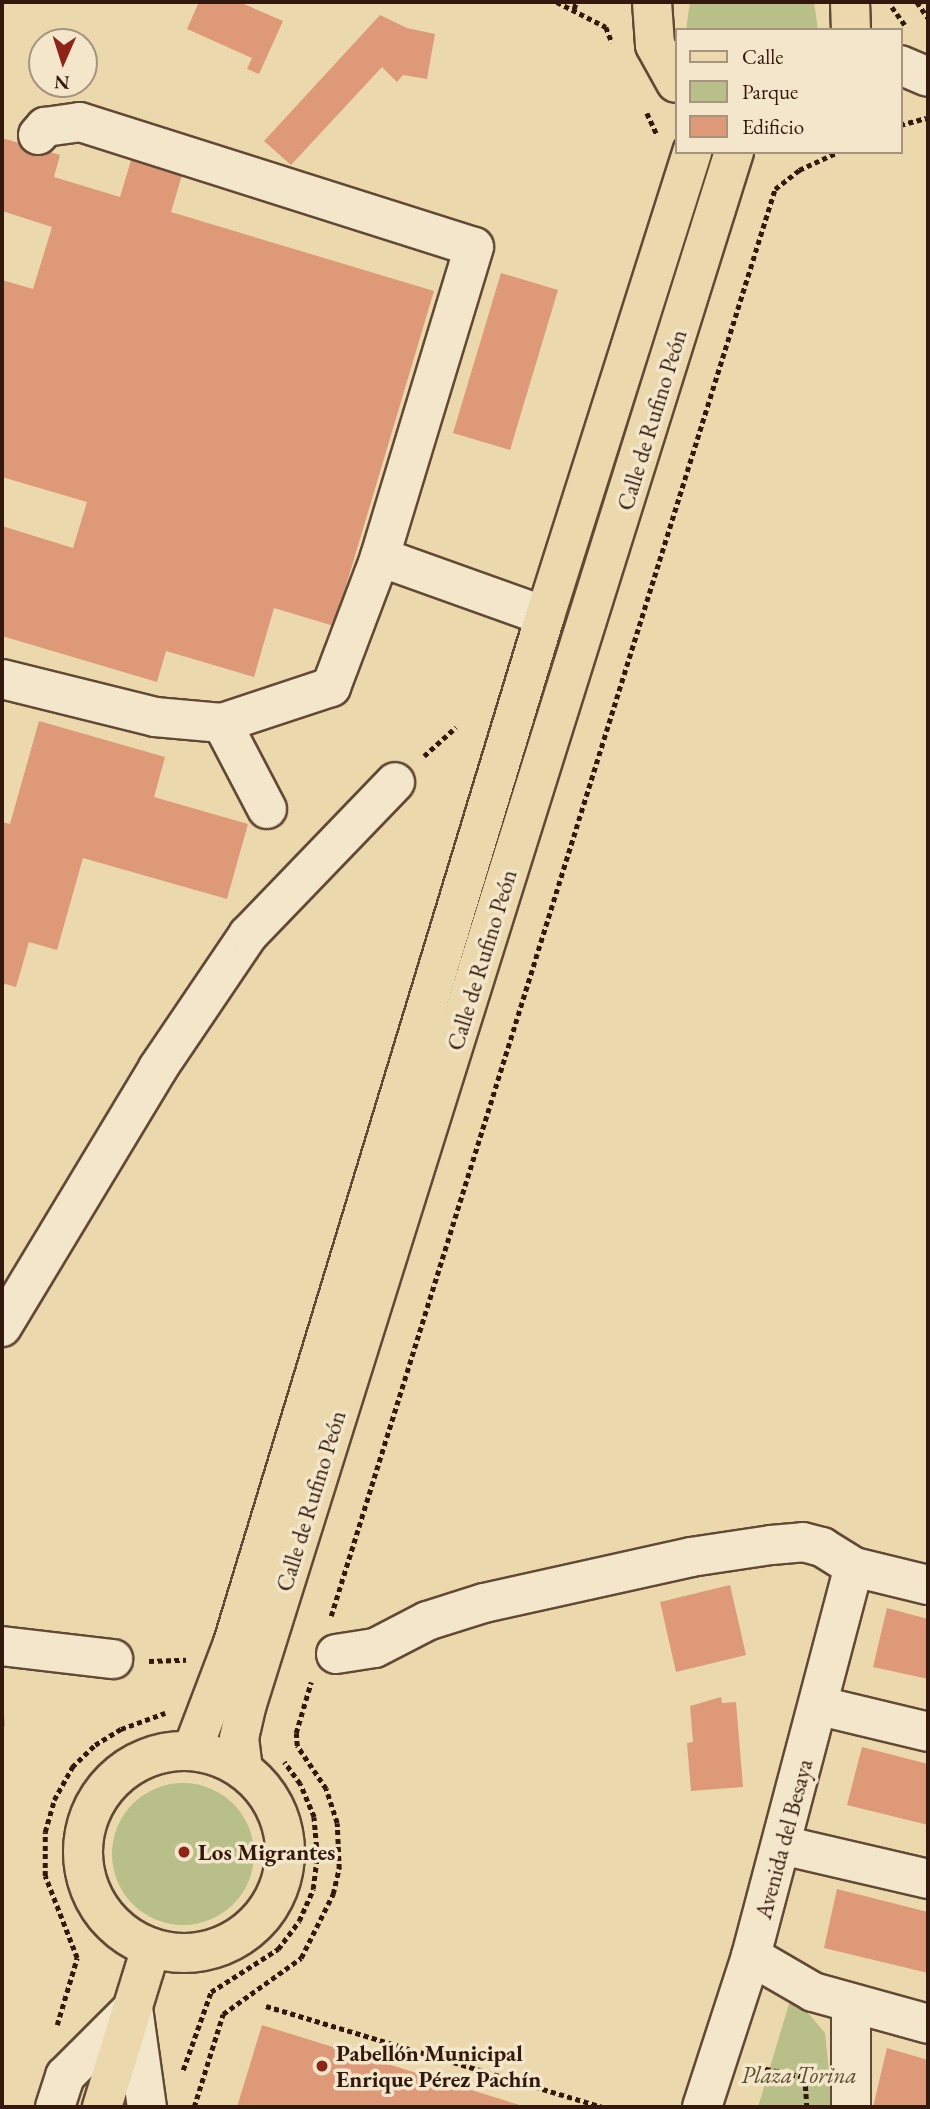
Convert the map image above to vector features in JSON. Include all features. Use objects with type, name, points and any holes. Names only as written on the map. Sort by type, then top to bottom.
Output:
[{"type":"main road","points":[[850,2],[851,28]]},
{"type":"main road","points":[[647,3],[655,45],[674,79]]},
{"type":"main road","name":"Calle de Rufino Peón","points":[[192,1751],[233,1643],[545,616],[691,154]]},
{"type":"main road","name":"Calle de Rufino Peón","points":[[243,1770],[239,1738],[247,1704],[733,154]]},
{"type":"main road","points":[[192,1751],[228,1760],[243,1770],[271,1800],[282,1828],[286,1859],[274,1899],[249,1931],[213,1949],[192,1953],[151,1948],[113,1925],[99,1908],[83,1865],[87,1821],[110,1782],[128,1768],[170,1752],[192,1751]]},
{"type":"main road","points":[[102,2107],[151,1948]]},
{"type":"street","points":[[902,66],[928,77]]},
{"type":"street","points":[[2,679],[155,717],[222,723],[331,687],[380,557],[474,247],[80,122],[45,127],[38,135]]},
{"type":"street","points":[[380,557],[545,616]]},
{"type":"street","points":[[222,723],[267,809]]},
{"type":"street","points":[[2,1327],[158,1068],[248,935],[395,782]]},
{"type":"street","points":[[326,1650],[375,1648],[427,1621],[484,1603],[744,1548],[803,1542],[822,1547],[854,1567],[928,1585]]},
{"type":"street","name":"Avenida del Besaya","points":[[702,2107],[751,1956],[820,1706],[854,1567]]},
{"type":"street","points":[[2,1646],[114,1660]]},
{"type":"street","points":[[820,1706],[928,1732]]},
{"type":"street","points":[[782,1845],[928,1879]]},
{"type":"street","points":[[751,1956],[802,1987],[852,2006],[928,2024]]},
{"type":"street","points":[[851,2107],[852,2006]]},
{"type":"street","points":[[55,2107],[65,2076],[132,2008]]},
{"type":"street","points":[[132,2008],[147,2107]]},
{"type":"path","points":[[574,9],[576,2]]},
{"type":"path","points":[[917,2],[928,18]]},
{"type":"path","points":[[902,124],[928,117]]},
{"type":"path","points":[[194,2107],[223,2014],[301,1958],[333,1894],[339,1869],[337,1823],[326,1789],[297,1746],[296,1733],[326,1650],[775,189],[799,170],[834,154]]},
{"type":"path","points":[[167,1662],[190,1660],[186,1671]]},
{"type":"path","points":[[55,2033],[77,1958],[46,1876],[45,1832],[54,1800],[72,1768],[95,1745],[171,1708]]},
{"type":"path","points":[[266,2006],[603,2107]]},
{"type":"path","points":[[719,2059],[805,2077],[807,2107]]},
{"type":"green space","points":[[690,2],[814,2],[818,28],[686,28]]},
{"type":"green space","points":[[183,1783],[210,1788],[234,1803],[249,1827],[254,1854],[249,1881],[234,1905],[210,1920],[183,1925],[156,1920],[132,1905],[117,1881],[112,1854],[117,1827],[132,1803],[156,1788]]},
{"type":"green space","name":"Plaza Torina","points":[[792,1994],[825,2033],[832,2101],[862,2107],[758,2107]]},
{"type":"building","points":[[199,2],[239,2],[283,21],[259,74],[247,69],[252,58],[187,29]]},
{"type":"building","points":[[380,15],[407,28],[435,34],[427,79],[403,75],[397,82],[382,67],[291,165],[264,141]]},
{"type":"building","points":[[2,138],[60,155],[54,177],[120,197],[132,157],[183,172],[171,212],[434,291],[334,626],[274,608],[254,677],[166,651],[157,682],[2,636],[2,526],[73,548],[87,502],[2,477],[2,280],[33,289],[52,227],[2,211]]},
{"type":"building","points":[[501,273],[558,290],[510,450],[453,433]]},
{"type":"building","points":[[39,721],[165,757],[154,797],[248,824],[227,899],[83,858],[57,950],[29,942],[16,987],[2,983],[2,822],[10,824]]},
{"type":"building","points":[[730,1585],[746,1655],[676,1672],[660,1602]]},
{"type":"building","points":[[887,1608],[928,1619],[928,1679],[873,1667]]},
{"type":"building","points":[[2,1694],[5,1726],[2,1726]]},
{"type":"building","points":[[721,1697],[722,1703],[736,1702],[743,1787],[691,1791],[687,1743],[693,1742],[690,1706]]},
{"type":"building","points":[[862,1747],[928,1764],[928,1825],[847,1805]]},
{"type":"building","points":[[837,1889],[928,1912],[928,1973],[824,1948]]},
{"type":"building","name":"Pabellón Municipal Enrique Pérez Pachín","points":[[262,2025],[526,2107],[237,2107]]},
{"type":"building","points":[[887,2048],[928,2060],[928,2107],[873,2107]]},
{"type":"place","name":"Los Migrantes","points":[[184,1852]]},
{"type":"place","name":"Pabellón Municipal Enrique Pérez Pachín","points":[[322,2066]]}]
